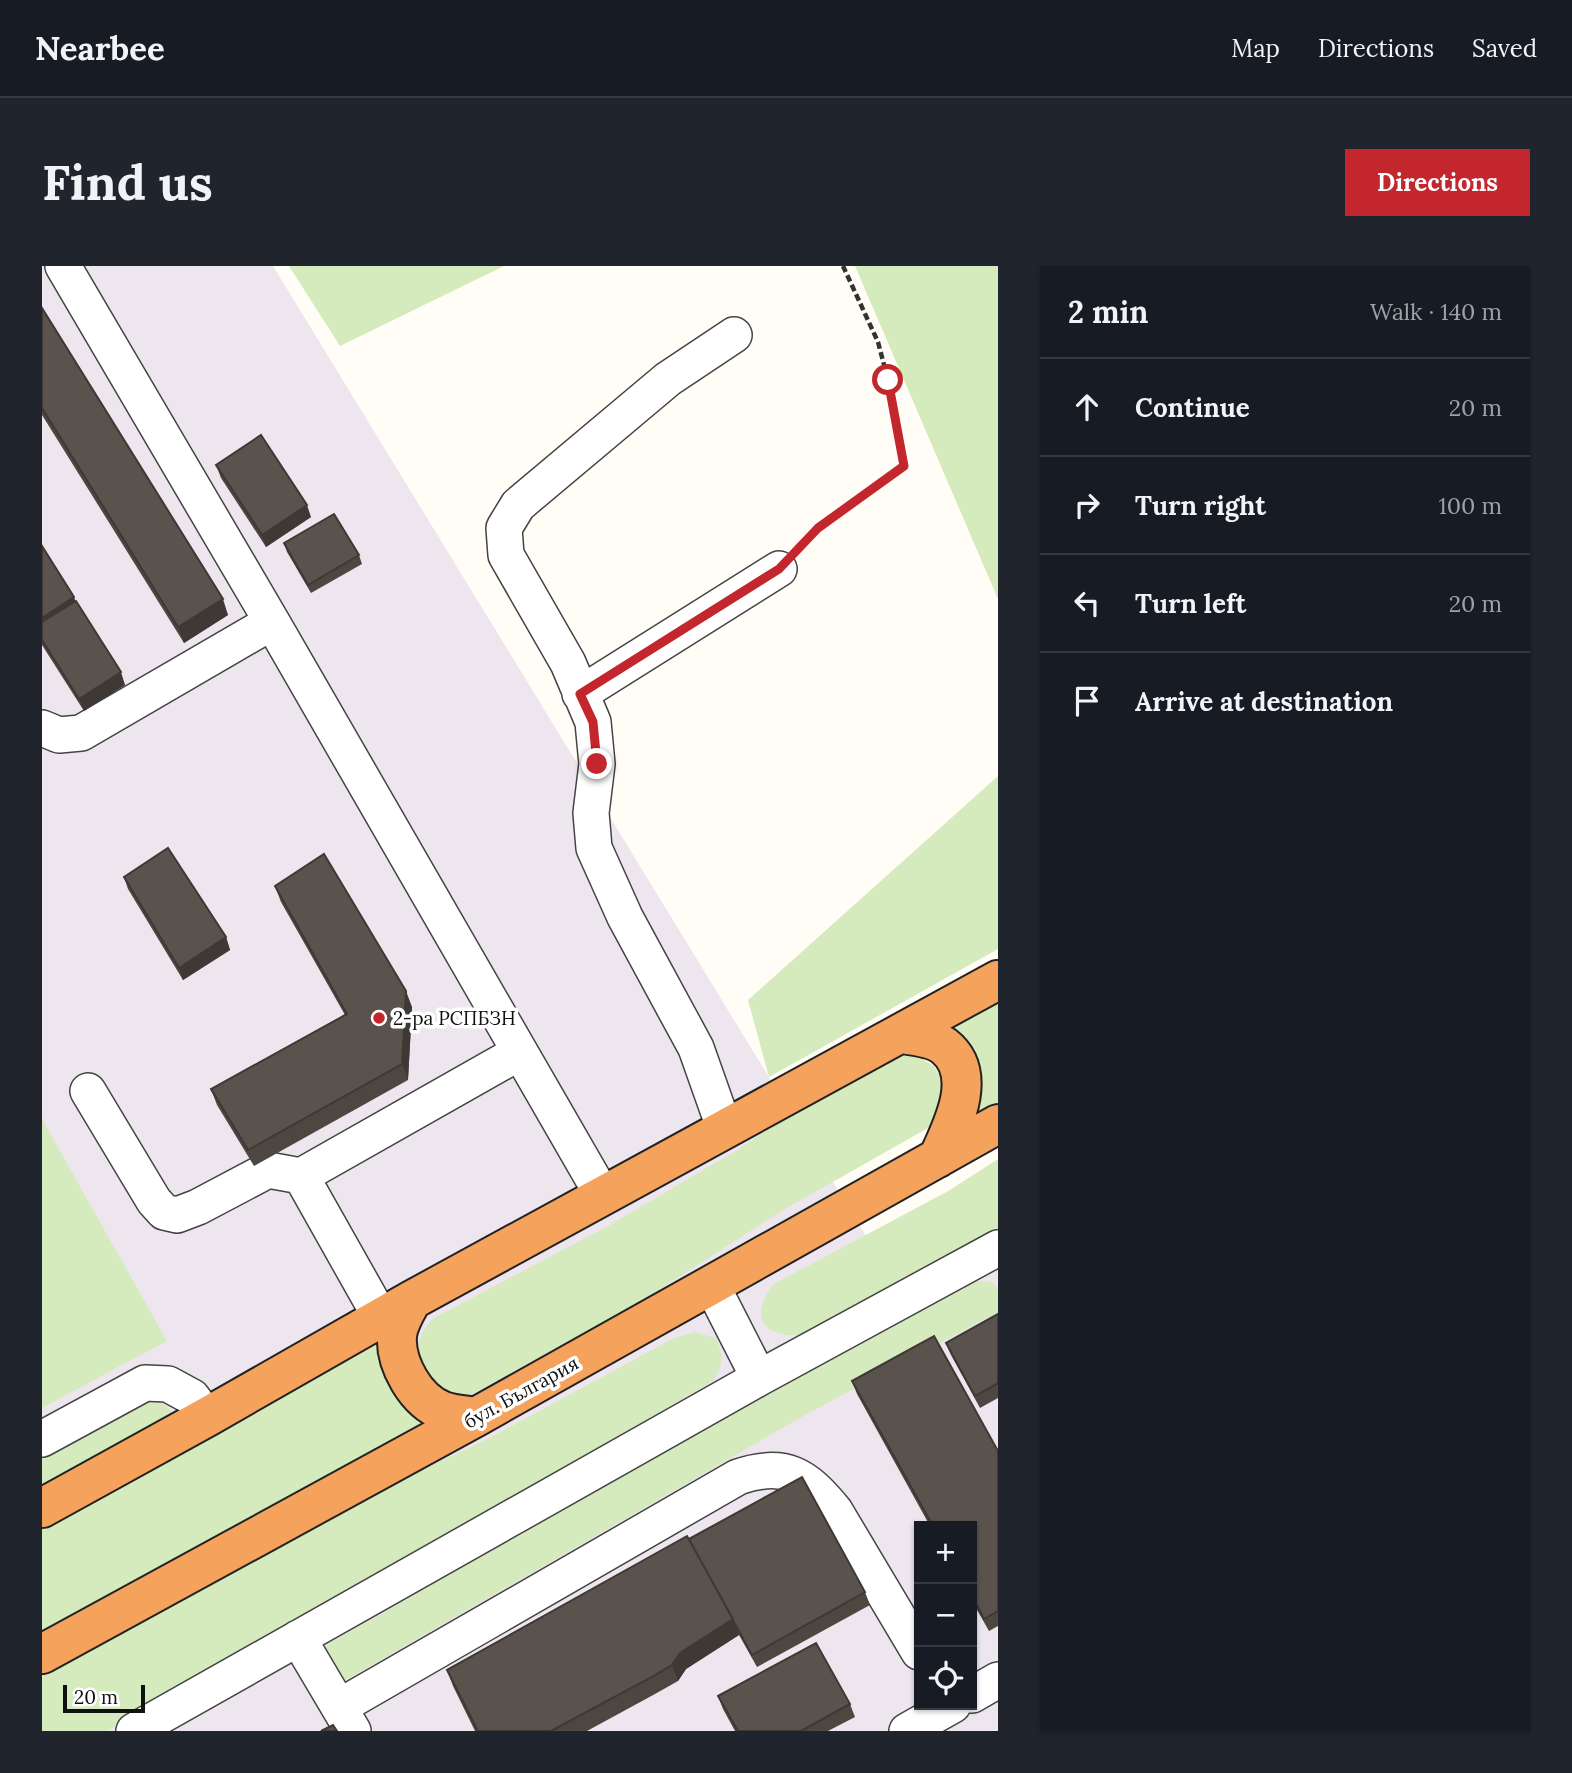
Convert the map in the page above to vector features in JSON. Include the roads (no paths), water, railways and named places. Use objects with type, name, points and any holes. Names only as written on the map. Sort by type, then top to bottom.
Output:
[{"type":"highway","points":[[42,1508],[396,1309],[998,980]]},
{"type":"highway","points":[[901,1034],[929,1039],[945,1046],[956,1062],[961,1079],[962,1099],[938,1158]]},
{"type":"highway","name":"бул. България","points":[[42,1654],[712,1286],[998,1124]]},
{"type":"highway","points":[[396,1309],[402,1318],[397,1336],[401,1362],[409,1380],[424,1399],[443,1411],[475,1417]]},
{"type":"street","points":[[63,266],[603,1196]]},
{"type":"street","points":[[725,1130],[696,1048],[625,917],[594,848],[591,813],[597,764],[593,722],[568,663],[506,555],[504,528],[518,505],[668,379],[734,335]]},
{"type":"street","points":[[580,694],[779,569]]},
{"type":"street","points":[[42,728],[59,735],[81,733],[272,622]]},
{"type":"street","points":[[88,1091],[154,1201],[164,1212],[177,1215],[268,1170],[301,1176],[520,1052]]},
{"type":"street","points":[[301,1176],[396,1309]]},
{"type":"street","points":[[134,1731],[759,1378],[997,1252]]},
{"type":"street","points":[[712,1286],[759,1378]]},
{"type":"street","points":[[42,1439],[145,1383],[168,1384],[192,1397],[207,1417]]},
{"type":"street","points":[[298,1638],[346,1719],[738,1477],[776,1469],[808,1482],[835,1511],[916,1647]]},
{"type":"street","points":[[977,1695],[998,1680]]},
{"type":"street","points":[[907,1731],[954,1710]]},
{"type":"place","name":"2-ра РСПБЗН","points":[[379,1018]]}]
